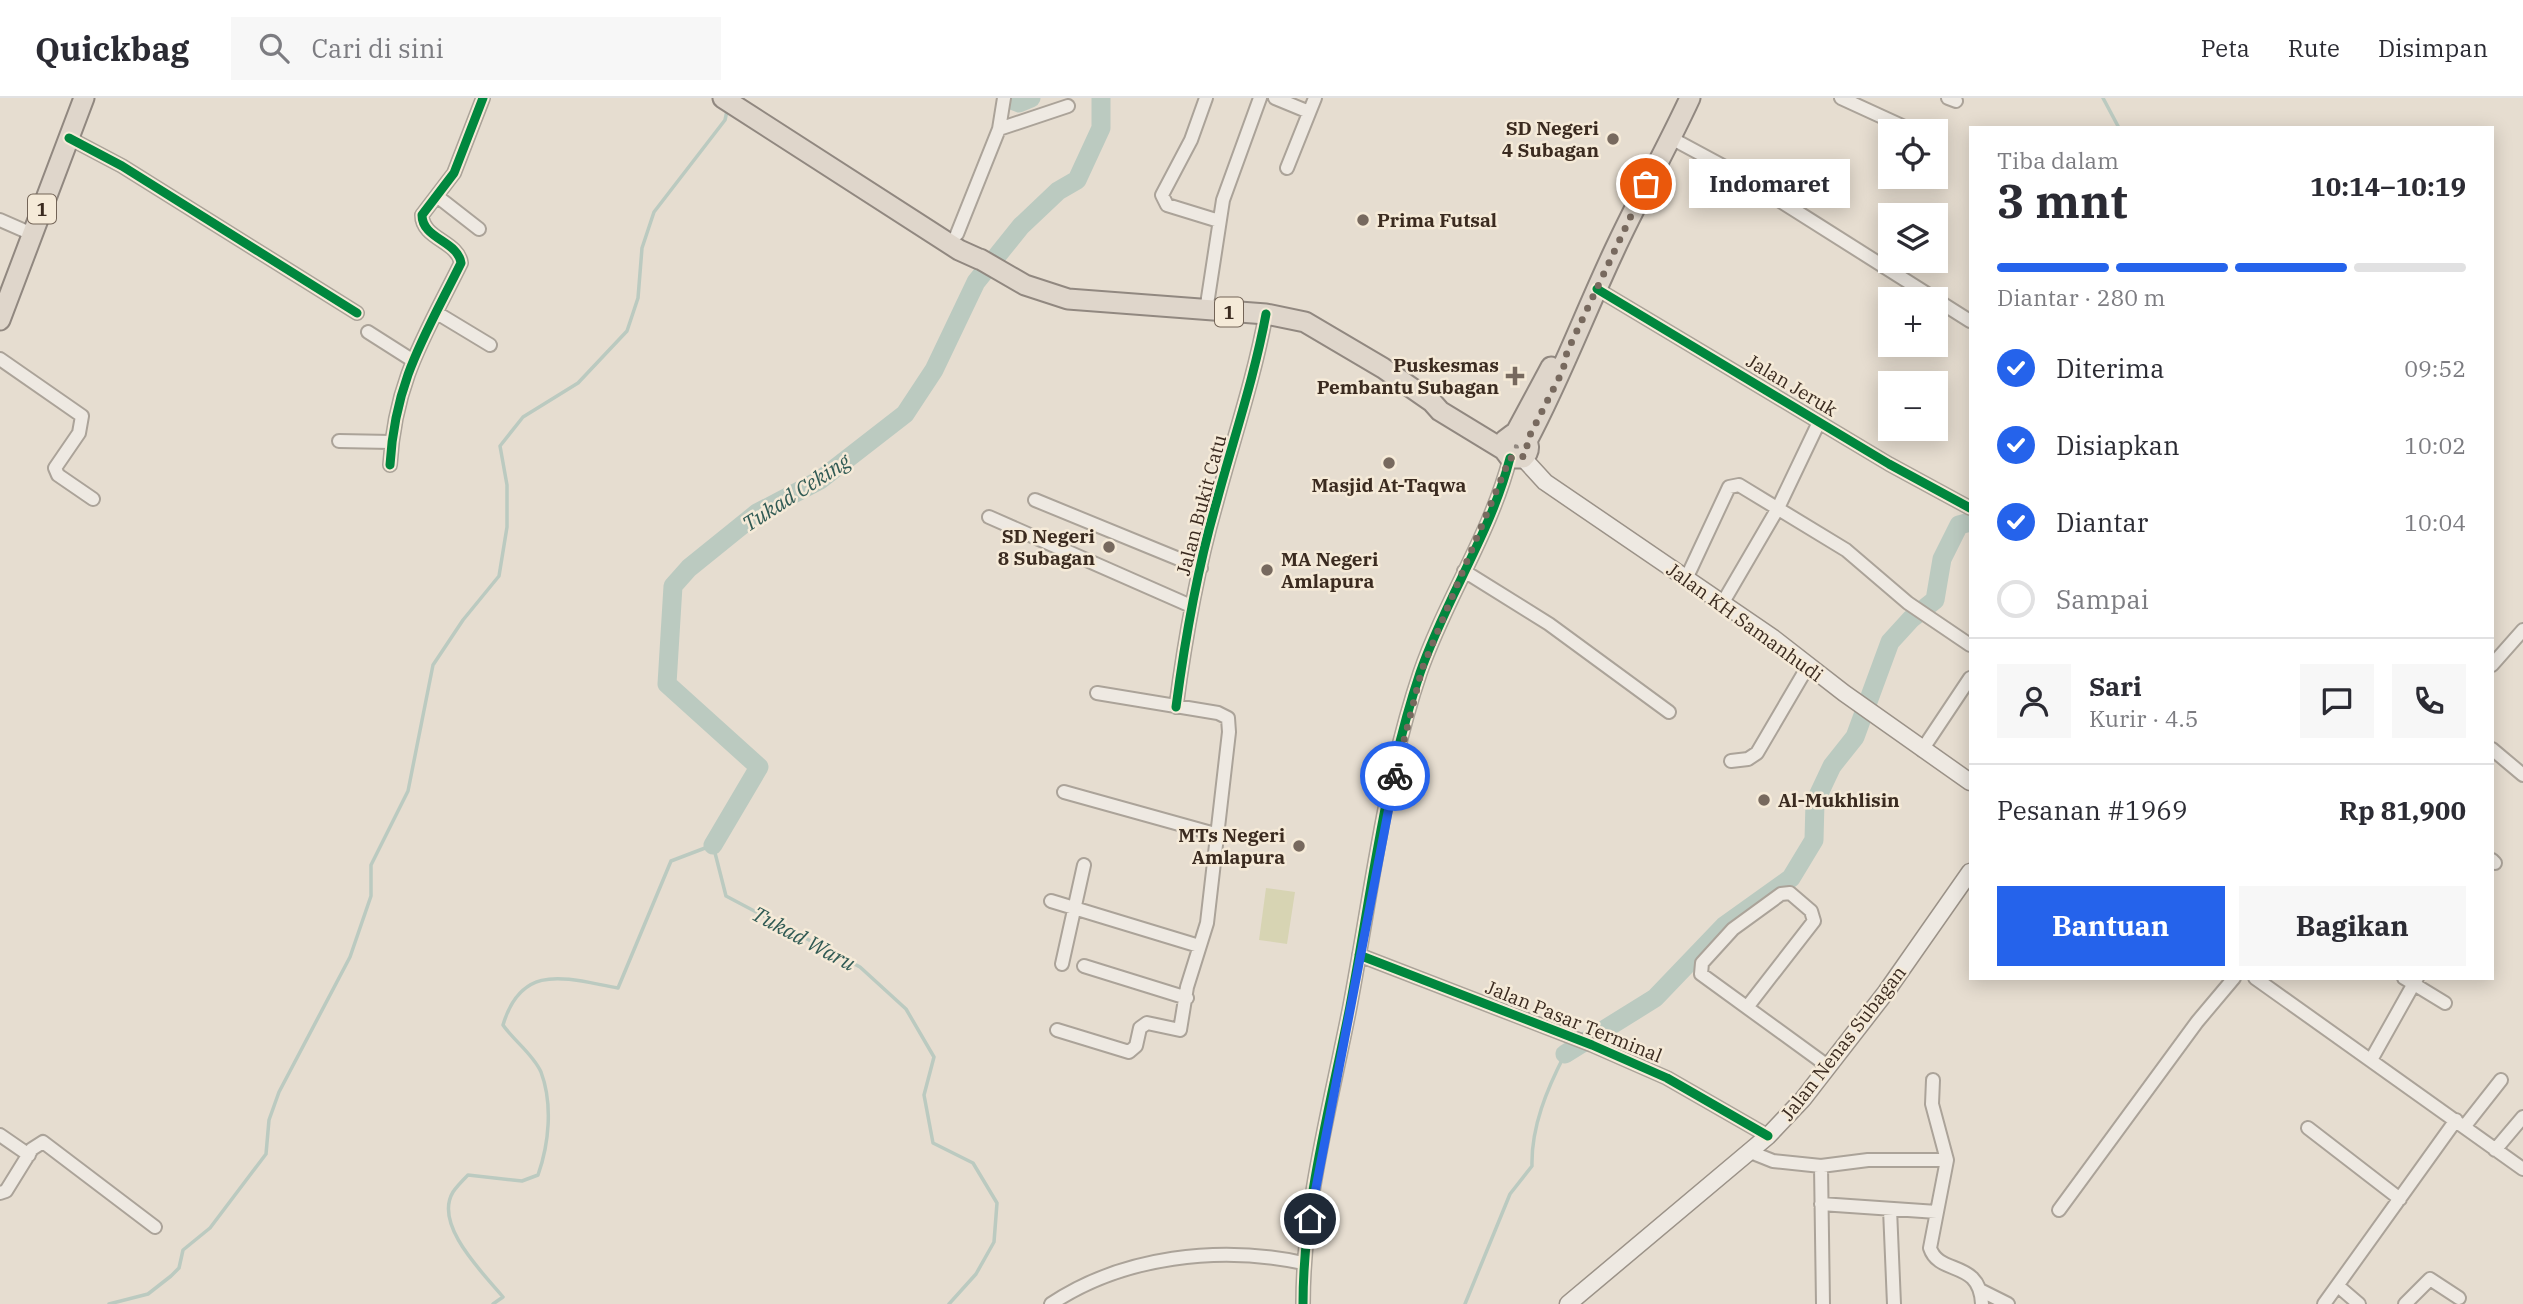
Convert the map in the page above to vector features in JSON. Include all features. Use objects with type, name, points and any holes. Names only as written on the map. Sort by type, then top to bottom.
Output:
[{"type":"highway","name":"1","points":[[2,308],[84,98]]},
{"type":"highway","points":[[1515,446],[1552,365],[1567,352],[1636,204],[1690,98]]},
{"type":"highway","points":[[735,101],[957,234],[979,259],[959,250],[735,101]]},
{"type":"highway","name":"1","points":[[980,259],[1039,291],[1068,299],[1290,318],[1321,329],[1433,402],[1443,403],[1515,446]]},
{"type":"main road","name":"Jalan KH Samanhudi","points":[[1515,446],[1545,482],[1772,637],[1844,693],[1969,781]]},
{"type":"main road","name":"Jalan Nenas Subagan","points":[[1568,1304],[1768,1136],[1829,1067],[1969,873]]},
{"type":"street","points":[[390,465],[400,390],[412,360],[461,263],[457,253],[429,231],[422,221],[424,210],[438,197],[454,173],[483,98]]},
{"type":"street","points":[[1206,98],[1191,140],[1162,195],[1167,205],[1219,221]]},
{"type":"street","points":[[1206,311],[1219,221],[1228,183],[1260,98]]},
{"type":"street","points":[[1275,98],[1309,112]]},
{"type":"street","points":[[1287,168],[1315,98]]},
{"type":"street","points":[[1841,98],[1887,119]]},
{"type":"street","points":[[957,234],[999,129],[1003,103]]},
{"type":"street","points":[[999,129],[1068,106]]},
{"type":"street","points":[[69,138],[122,166],[357,313]]},
{"type":"street","points":[[1671,138],[1736,173],[1969,320]]},
{"type":"street","points":[[438,197],[479,229]]},
{"type":"street","points":[[0,220],[32,234]]},
{"type":"street","name":"Jalan Jeruk","points":[[1597,289],[1819,422],[1969,507]]},
{"type":"street","points":[[437,313],[490,345]]},
{"type":"street","name":"Jalan Bukit Catu","points":[[1177,707],[1192,606],[1216,504],[1252,382],[1266,314]]},
{"type":"street","points":[[368,332],[412,360]]},
{"type":"street","points":[[0,359],[82,416],[79,433],[55,468],[58,475],[93,499]]},
{"type":"street","points":[[1722,604],[1778,508],[1790,477],[1819,422]]},
{"type":"street","points":[[339,441],[391,442]]},
{"type":"street","points":[[1303,1304],[1303,1263],[1384,824],[1414,693],[1432,640],[1464,571],[1515,446]]},
{"type":"street","points":[[1686,579],[1728,487],[1739,485],[1846,550],[1908,603],[1969,644]]},
{"type":"street","points":[[1035,500],[1201,568]]},
{"type":"street","points":[[989,517],[1192,606]]},
{"type":"street","points":[[1464,571],[1549,624],[1670,712]]},
{"type":"street","points":[[2494,663],[2523,630]]},
{"type":"street","points":[[1731,761],[1748,759],[1757,752],[1808,666]]},
{"type":"street","points":[[1922,750],[1969,680]]},
{"type":"street","points":[[1057,1030],[1129,1052],[1136,1046],[1140,1028],[1147,1023],[1180,1030],[1206,923],[1229,732],[1228,718],[1218,712],[1097,692]]},
{"type":"street","points":[[2494,751],[2523,775]]},
{"type":"street","points":[[1064,792],[1215,834]]},
{"type":"street","points":[[1062,964],[1084,865]]},
{"type":"street","points":[[1748,1006],[1814,921],[1811,911],[1790,892],[1781,894],[1733,929],[1702,963],[1702,974],[1705,979],[1748,1006],[1829,1067]]},
{"type":"street","points":[[1051,901],[1199,946]]},
{"type":"street","name":"Jalan Pasar Terminal","points":[[1359,956],[1579,1039],[1667,1078],[1768,1136]]},
{"type":"street","points":[[1084,966],[1186,999]]},
{"type":"street","points":[[2059,1210],[2197,1022],[2232,980]]},
{"type":"street","points":[[2258,980],[2523,1170]]},
{"type":"street","points":[[2371,1060],[2412,980],[2445,1003]]},
{"type":"street","points":[[1933,1080],[1931,1104],[1947,1160],[1929,1242],[1932,1254],[1938,1262],[1968,1274],[1982,1297],[2008,1304]]},
{"type":"street","points":[[2324,1304],[2400,1199],[2460,1123],[2501,1080]]},
{"type":"street","points":[[2495,1150],[2523,1117]]},
{"type":"street","points":[[2308,1128],[2400,1199]]},
{"type":"street","points":[[0,1135],[29,1155]]},
{"type":"street","points":[[0,1194],[6,1191],[39,1143],[49,1143],[155,1227]]},
{"type":"street","points":[[1748,1151],[1773,1161],[1821,1166],[1868,1160],[1947,1160]]},
{"type":"street","points":[[1821,1166],[1823,1304]]},
{"type":"street","points":[[1821,1204],[1937,1212]]},
{"type":"street","points":[[1890,1209],[1894,1304]]},
{"type":"street","points":[[1051,1304],[1088,1282],[1122,1269],[1149,1263],[1243,1255],[1303,1263]]},
{"type":"street","points":[[2405,1304],[2430,1279],[2459,1298]]},
{"type":"street","points":[[2338,1286],[2359,1304]]},
{"type":"shaded area","points":[[1266,888],[1295,892],[1287,944],[1259,940]]},
{"type":"waterway","name":"Tukad Ceking","points":[[1006,98],[1019,103],[1031,98]]},
{"type":"waterway","name":"Tukad Ceking","points":[[713,845],[759,767],[667,684],[673,586],[689,568],[757,513],[820,480],[905,414],[934,370],[976,282],[1021,226],[1058,191],[1077,180],[1101,128],[1101,98]]},
{"type":"waterway","points":[[2103,98],[2118,126]]},
{"type":"waterway","points":[[109,1304],[148,1294],[171,1276],[179,1268],[183,1250],[210,1228],[266,1154],[269,1120],[279,1092],[350,957],[371,896],[371,865],[408,791],[433,665],[463,620],[499,576],[507,527],[507,485],[500,446],[523,417],[578,383],[627,331],[638,298],[642,248],[654,212],[725,120],[727,111]]},
{"type":"waterway","points":[[1565,1054],[1655,998],[1724,926],[1791,878],[1814,840],[1815,802],[1832,766],[1855,737],[1890,642],[1911,619],[1935,600],[1942,559],[1959,525],[1969,522]]},
{"type":"waterway","name":"Tukad Ceking","points":[[493,1304],[503,1297],[463,1248],[450,1219],[449,1205],[453,1192],[468,1175],[522,1181],[538,1175],[542,1163],[548,1124],[545,1084],[533,1059],[503,1025],[511,1005],[522,991],[534,983],[548,979],[581,981],[618,988],[671,861],[713,845],[726,896],[860,967],[906,1009],[934,1057],[924,1095],[933,1143],[973,1163],[997,1203],[994,1242],[976,1274],[949,1304]]},
{"type":"waterway","points":[[1465,1304],[1510,1194],[1532,1166],[1534,1137],[1541,1108],[1565,1054]]},
{"type":"cycle path","points":[[390,465],[393,435],[405,383],[424,337],[461,263],[454,250],[428,230],[422,215],[454,173],[483,98]]},
{"type":"cycle path","points":[[69,138],[122,166],[357,313]]},
{"type":"cycle path","points":[[1597,289],[1889,464],[1969,507]]},
{"type":"cycle path","points":[[1176,707],[1203,554],[1266,314]]},
{"type":"cycle path","points":[[1303,1304],[1304,1267],[1313,1192],[1397,755],[1430,646],[1480,540],[1502,486],[1510,458]]},
{"type":"cycle path","points":[[1359,955],[1592,1045],[1667,1078],[1768,1136]]},
{"type":"way so far","points":[[1395,776],[1414,693],[1432,640],[1496,498],[1510,458],[1520,459],[1529,450],[1527,441],[1563,370],[1567,352],[1646,184]]},
{"type":"place","name":"SD Negeri 4 Subagan","points":[[1613,139]]},
{"type":"place","name":"Indomaret","points":[[1646,184]]},
{"type":"place","name":"Prima Futsal","points":[[1363,220]]},
{"type":"place","name":"Puskesmas Pembantu Subagan","points":[[1515,376]]},
{"type":"place","name":"Masjid At-Taqwa","points":[[1389,463]]},
{"type":"place","name":"SD Negeri 8 Subagan","points":[[1109,547]]},
{"type":"place","name":"MA Negeri Amlapura","points":[[1267,570]]},
{"type":"place","name":"Al-Mukhlisin","points":[[1764,800]]},
{"type":"place","name":"MTs Negeri Amlapura","points":[[1299,846]]},
{"type":"route","points":[[1310,1219],[1395,776]]},
{"type":"water label","name":"Tukad Waru","points":[[804,938]]}]
